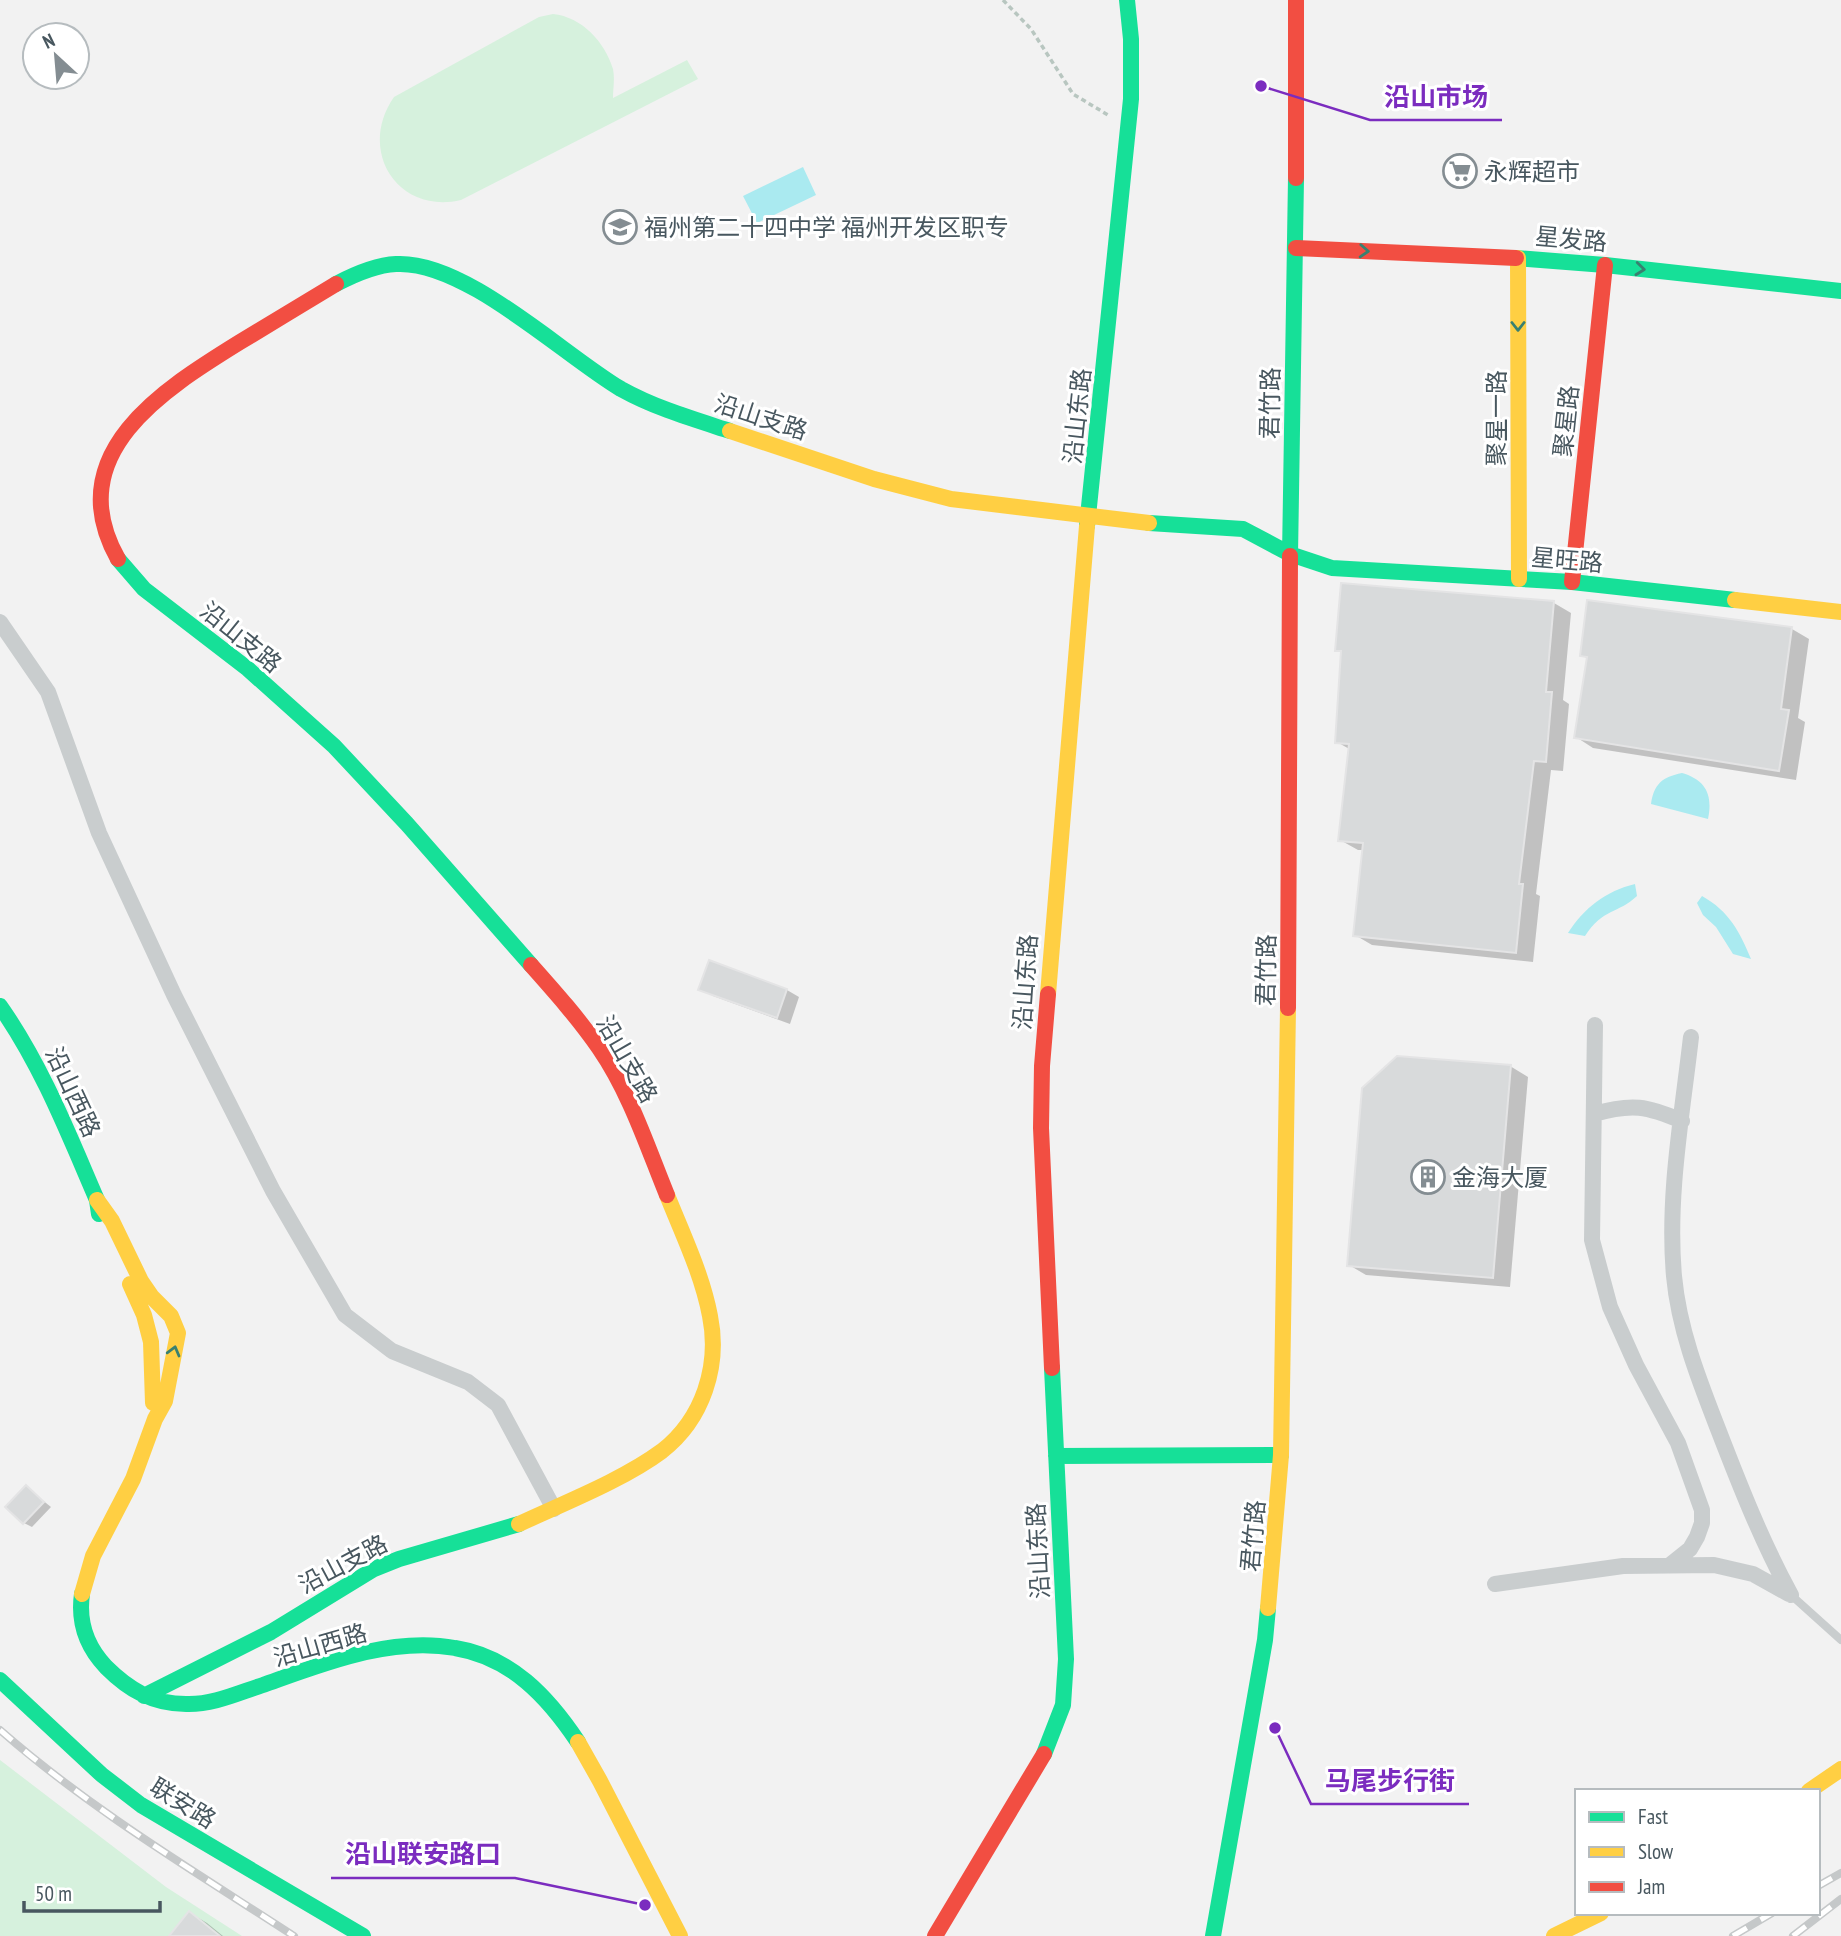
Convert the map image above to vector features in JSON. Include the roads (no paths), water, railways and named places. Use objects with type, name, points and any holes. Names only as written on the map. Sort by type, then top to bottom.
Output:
[{"type":"street","name":"沿山东路","points":[[935,1936],[1034,1773],[1053,1734],[1063,1705],[1066,1659],[1041,1128],[1042,1066],[1088,516],[1129,128],[1131,60],[1127,0]]},
{"type":"street","name":"君竹路","points":[[1213,1936],[1265,1640],[1281,1455],[1290,908],[1290,554],[1296,248],[1296,0]]},
{"type":"street","name":"星发路","points":[[1296,248],[1518,258],[1841,291]]},
{"type":"street","name":"聚星一路","points":[[1518,258],[1519,579]]},
{"type":"street","name":"沿山支路","points":[[144,1696],[271,1632],[374,1569],[399,1559],[499,1531],[554,1509],[663,1450],[693,1418],[709,1382],[713,1343],[705,1293],[638,1123],[610,1066],[565,1003],[360,772],[308,721],[215,643],[152,595],[124,568],[108,540],[103,523],[102,485],[110,458],[128,428],[145,410],[180,380],[346,279],[385,264],[409,263],[446,274],[490,298],[623,390],[685,415],[914,490],[951,499],[1128,522],[1243,529],[1290,554]]},
{"type":"street","name":"聚星路","points":[[1572,582],[1605,265]]},
{"type":"street","name":"星旺路","points":[[1290,554],[1332,568],[1572,582],[1841,612]]},
{"type":"street","points":[[0,622],[48,692],[99,833],[174,995],[273,1191],[345,1315],[392,1351],[468,1382],[498,1405],[554,1509]]},
{"type":"street","name":"沿山西路","points":[[0,1006],[32,1055],[97,1200],[100,1215],[147,1328],[153,1354],[153,1402],[156,1416]]},
{"type":"street","points":[[1595,1024],[1592,1240],[1606,1294],[1636,1365],[1678,1443],[1702,1510],[1702,1523],[1697,1537],[1689,1549],[1670,1565]]},
{"type":"street","points":[[1691,1037],[1673,1205],[1674,1276],[1681,1320],[1696,1372],[1737,1478],[1761,1538],[1791,1595]]},
{"type":"street","points":[[1594,1114],[1615,1108],[1639,1106],[1682,1121]]},
{"type":"street","name":"沿山西路","points":[[97,1200],[107,1211],[146,1290],[173,1319],[179,1331],[164,1402],[156,1416],[134,1477],[94,1550],[81,1597],[83,1624],[94,1652],[112,1675],[144,1696],[171,1703],[201,1704],[346,1658],[416,1646],[446,1646],[471,1651],[491,1659],[537,1688],[567,1725],[597,1774],[680,1936]]},
{"type":"street","points":[[147,1328],[158,1315],[173,1319]]},
{"type":"street","points":[[1056,1456],[1281,1455]]},
{"type":"street","points":[[1495,1584],[1612,1567],[1714,1565],[1760,1577],[1791,1595]]},
{"type":"street","name":"联安路","points":[[0,1680],[102,1774],[141,1805],[363,1936]]},
{"type":"street","points":[[1812,1789],[1841,1769]]},
{"type":"street","points":[[1554,1936],[1597,1915]]},
{"type":"lane","points":[[1791,1595],[1841,1640]]},
{"type":"water","points":[[803,167],[816,195],[757,223],[743,196]]},
{"type":"water","points":[[1682,773],[1697,780],[1706,790],[1708,819],[1651,804],[1654,791],[1660,782]]},
{"type":"water","points":[[1635,884],[1637,896],[1598,920],[1585,936],[1568,933],[1581,916],[1605,896]]},
{"type":"water","points":[[1702,896],[1726,915],[1751,959],[1733,954],[1716,927],[1703,915],[1697,903]]},
{"type":"railway","points":[[0,1730],[106,1813],[294,1936]]},
{"type":"railway","points":[[1820,1885],[1841,1873]]},
{"type":"railway","points":[[1793,1936],[1841,1899]]},
{"type":"railway","points":[[1733,1936],[1769,1915]]},
{"type":"place","name":"沿山市场","points":[[1261,86]]},
{"type":"place","name":"永辉超市","points":[[1460,171]]},
{"type":"place","name":"福州第二十四中学 福州开发区职专","points":[[620,227]]},
{"type":"place","name":"金海大厦","points":[[1428,1177]]},
{"type":"place","name":"马尾步行街","points":[[1275,1728]]},
{"type":"place","name":"沿山联安路口","points":[[645,1905]]}]
